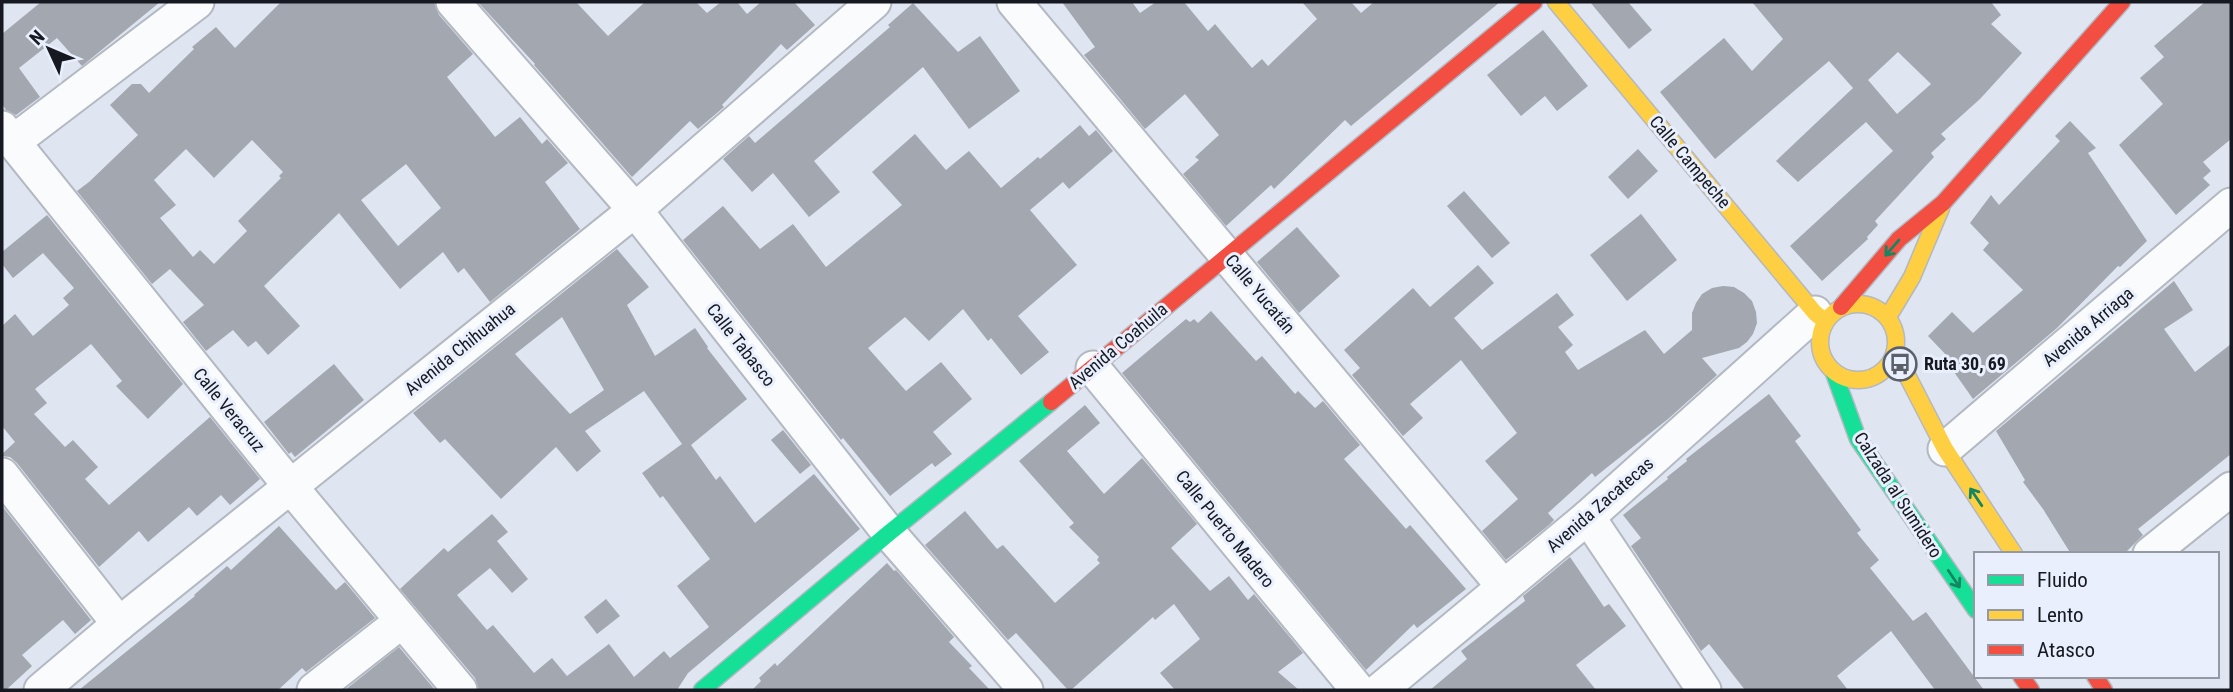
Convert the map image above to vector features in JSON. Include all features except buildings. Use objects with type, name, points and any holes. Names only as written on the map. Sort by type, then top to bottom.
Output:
[{"type":"street","points":[[8,135],[160,13],[197,2]]},
{"type":"street","name":"Calle Tabasco","points":[[453,2],[635,210],[889,533],[1026,690]]},
{"type":"street","name":"Avenida Chihuahua","points":[[41,690],[119,624],[635,210],[874,2]]},
{"type":"street","name":"Calle Yucatán","points":[[1014,2],[1504,587]]},
{"type":"street","name":"Avenida Coahuila","points":[[702,690],[1534,2]]},
{"type":"street","name":"Calle Campeche","points":[[1556,2],[1827,314]]},
{"type":"street","points":[[1827,314],[1854,303],[1878,308],[1894,327],[1897,340],[1890,364],[1870,379],[1858,381],[1845,379],[1834,373],[1821,354],[1821,332],[1827,314],[1899,239],[1943,202],[2120,2]]},
{"type":"street","name":"Calle Veracruz","points":[[8,135],[290,486],[460,690]]},
{"type":"street","points":[[1888,317],[1912,277],[1943,202]]},
{"type":"street","name":"Avenida Arriaga","points":[[1944,449],[2231,205]]},
{"type":"street","name":"Avenida Zacatecas","points":[[1393,686],[1504,587],[1827,314]]},
{"type":"street","points":[[1895,352],[1944,449],[2013,552]]},
{"type":"street","name":"Calle Puerto Madero","points":[[1093,368],[1358,690]]},
{"type":"street","name":"Calzada al Sumidero","points":[[1834,373],[1858,439],[1974,607]]},
{"type":"street","points":[[2,475],[119,624]]},
{"type":"street","points":[[2152,552],[2231,489]]},
{"type":"street","points":[[1588,517],[1704,690]]},
{"type":"street","points":[[314,690],[402,621]]},
{"type":"traffic: fast","points":[[1834,373],[1858,439],[1974,607]]},
{"type":"traffic: fast","points":[[702,690],[1051,402]]},
{"type":"traffic: slow","points":[[1556,2],[1815,313],[1825,321]]},
{"type":"traffic: slow","points":[[1888,317],[1912,277],[1941,208]]},
{"type":"traffic: slow","points":[[1866,304],[1879,310],[1890,321],[1896,334],[1896,342],[1894,357],[1879,374],[1866,380],[1850,380],[1837,374],[1822,357],[1820,334],[1826,321],[1843,306],[1866,304]]},
{"type":"traffic: slow","points":[[1895,352],[1945,449],[2013,552]]},
{"type":"traffic: jam","points":[[1051,402],[1534,2]]},
{"type":"traffic: jam","points":[[1841,307],[1899,239],[1943,203],[2122,2]]},
{"type":"traffic: jam","points":[[2022,678],[2031,690]]},
{"type":"traffic: jam","points":[[2096,678],[2104,690]]},
{"type":"place","name":"Ruta 30, 69","points":[[1900,364]]}]
